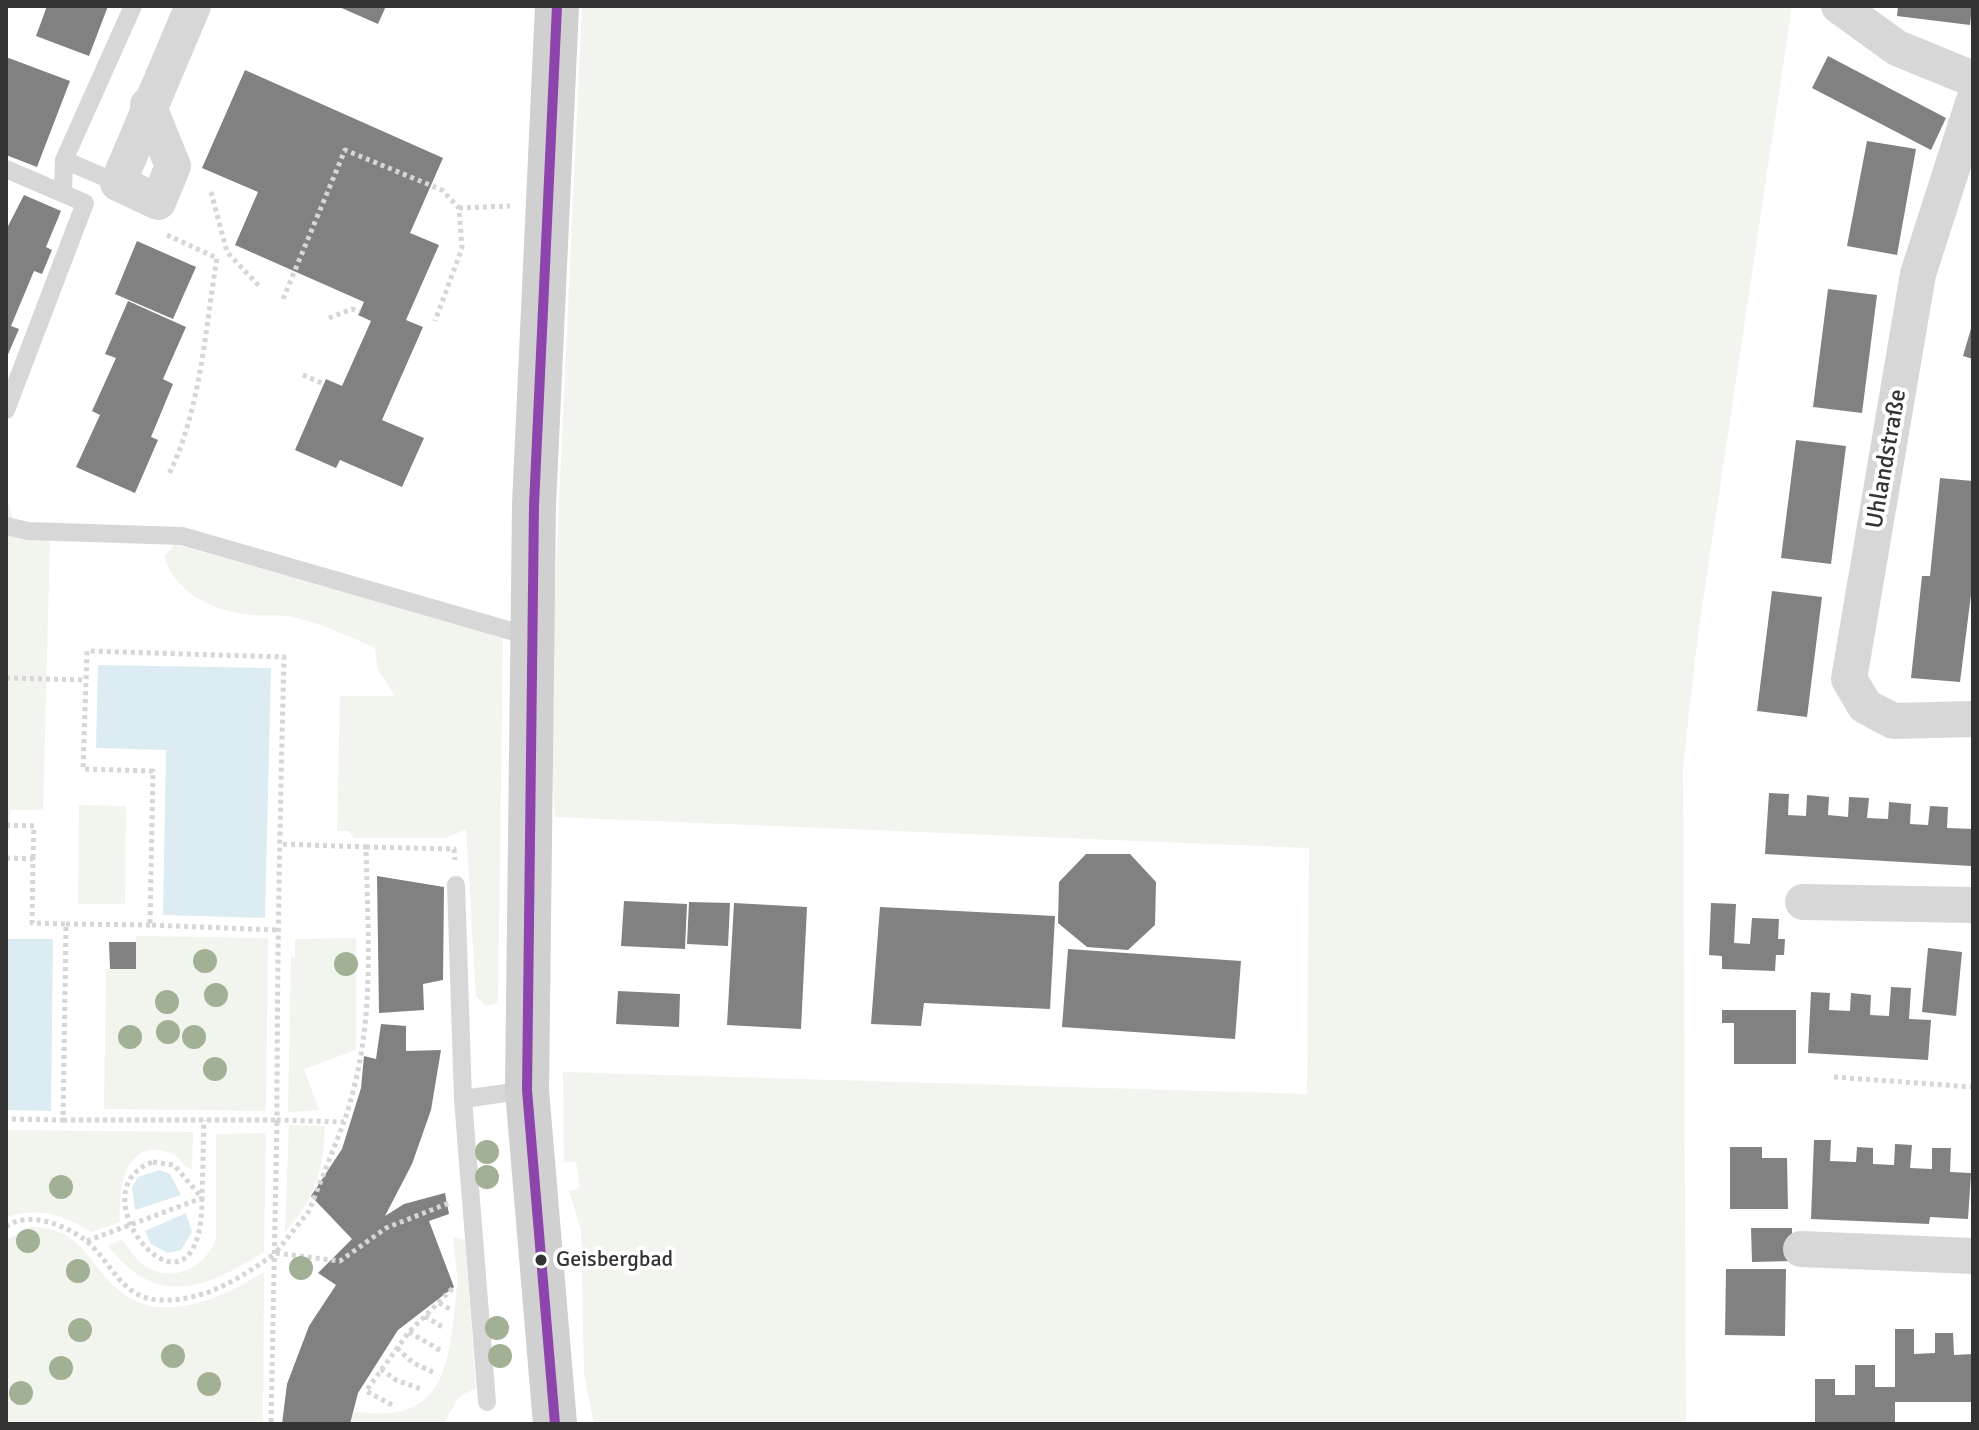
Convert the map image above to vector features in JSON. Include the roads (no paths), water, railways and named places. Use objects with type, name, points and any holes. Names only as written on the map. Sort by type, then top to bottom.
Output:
[{"type":"street","points":[[118,183],[148,105],[193,6]]},
{"type":"street","points":[[555,1424],[527,1090],[532,637],[557,6]]},
{"type":"street","points":[[1839,6],[1897,48],[1973,79]]},
{"type":"street","name":"Uhlandstraße","points":[[1973,103],[1918,274],[1849,679],[1865,706],[1893,721],[1973,719]]},
{"type":"street","points":[[1803,902],[1973,905]]},
{"type":"street","points":[[1801,1249],[1973,1256]]},
{"type":"lane","points":[[63,192],[64,160],[133,6]]},
{"type":"lane","points":[[64,160],[118,183]]},
{"type":"lane","points":[[6,169],[85,203],[6,410]]},
{"type":"lane","points":[[6,526],[28,531],[182,536],[532,637]]},
{"type":"lane","points":[[456,885],[463,1099],[487,1402]]},
{"type":"lane","points":[[463,1099],[527,1090]]},
{"type":"place","name":"Geisbergbad","points":[[541,1260]]}]
